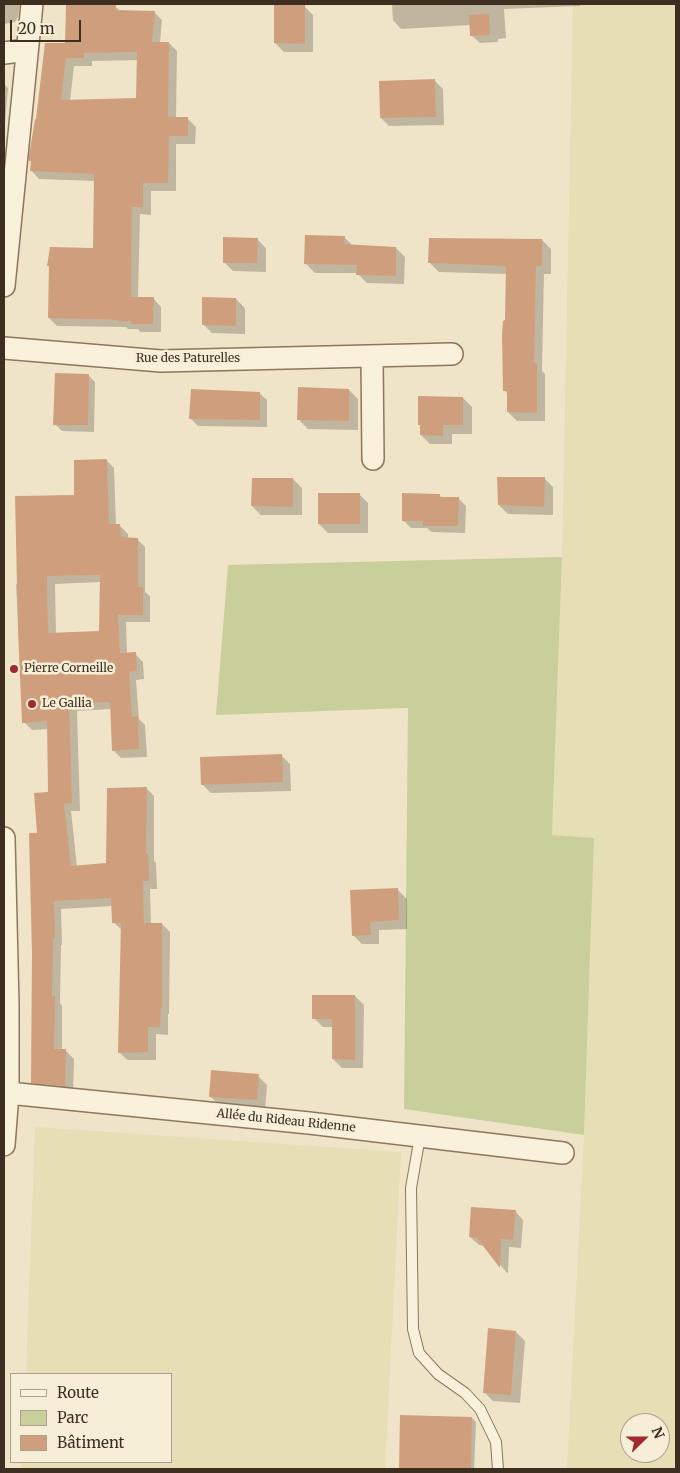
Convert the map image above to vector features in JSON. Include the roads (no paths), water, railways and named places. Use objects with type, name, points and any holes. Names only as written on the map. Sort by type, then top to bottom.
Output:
[{"type":"street","points":[[4,286],[32,4]]},
{"type":"street","points":[[4,53],[26,50]]},
{"type":"street","name":"Rue des Paturelles","points":[[4,348],[161,361],[452,354]]},
{"type":"street","points":[[372,356],[373,459]]},
{"type":"street","points":[[4,838],[8,1093],[4,1145]]},
{"type":"street","name":"Allée du Rideau Ridenne","points":[[8,1093],[309,1123],[562,1152]]},
{"type":"lane","points":[[420,1136],[411,1188],[413,1329],[419,1353],[438,1374],[465,1393],[480,1409],[496,1442],[498,1469]]},
{"type":"place","name":"Pierre Corneille","points":[[14,669]]},
{"type":"place","name":"Le Gallia","points":[[32,704]]}]
